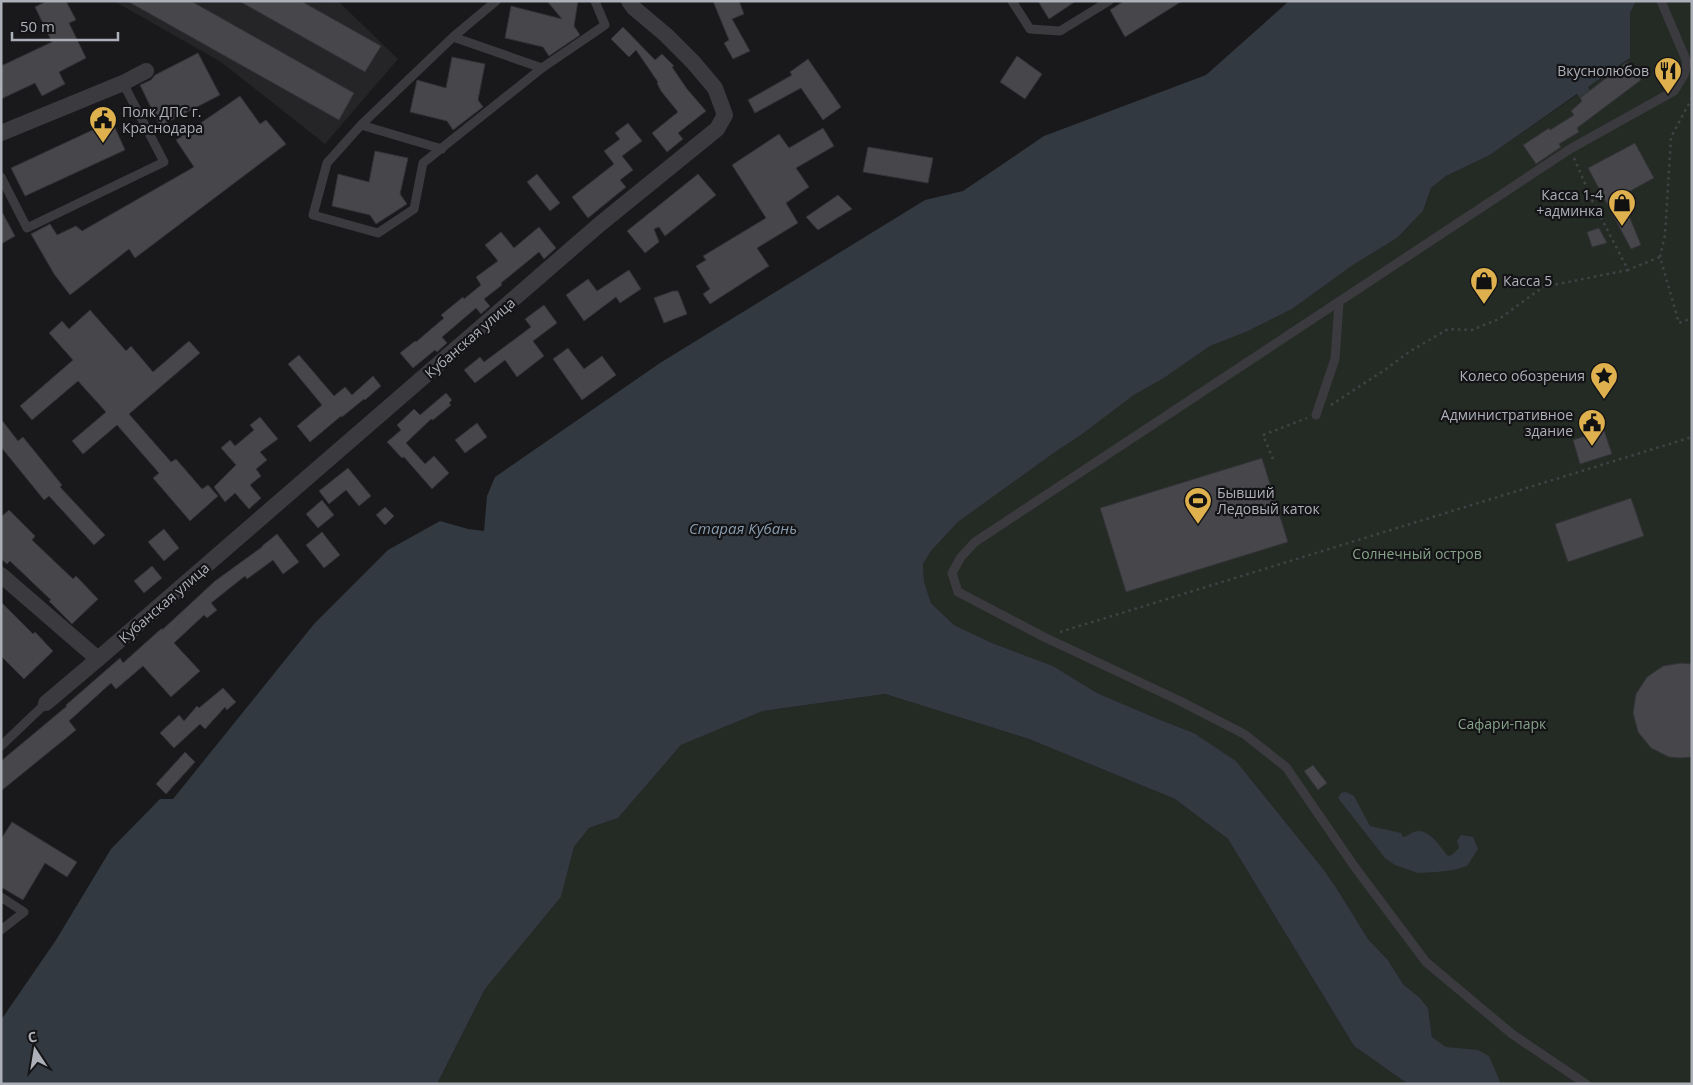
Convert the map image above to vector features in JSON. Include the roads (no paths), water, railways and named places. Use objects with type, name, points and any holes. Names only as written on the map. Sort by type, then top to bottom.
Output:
[{"type":"street","name":"Кубанская улица","points":[[46,703],[600,224],[717,129],[725,115],[715,88],[693,62],[666,35],[634,8],[629,1]]},
{"type":"street","points":[[1,133],[123,83],[146,71]]},
{"type":"street","points":[[1,575],[98,659]]},
{"type":"lane","points":[[496,1],[453,37],[361,125],[326,163],[314,215],[378,233],[414,209],[423,163],[542,68],[606,25],[595,1]]},
{"type":"lane","points":[[1012,1],[1030,29],[1060,31],[1109,1]]},
{"type":"lane","points":[[1586,1084],[1512,1034],[1426,962],[1354,866],[1286,767],[1244,734],[1180,701],[1044,637],[958,592],[952,573],[961,557],[975,542],[1570,149],[1674,90],[1690,63],[1661,1]]},
{"type":"lane","points":[[453,37],[542,68]]},
{"type":"lane","points":[[1,177],[28,228],[164,162],[123,83]]},
{"type":"lane","points":[[361,125],[442,149]]},
{"type":"lane","points":[[1316,415],[1334,359],[1339,303]]},
{"type":"lane","points":[[1,746],[46,703]]},
{"type":"lane","points":[[1,897],[24,912],[1,930]]},
{"type":"water","name":"Старая Кубань","points":[[1289,1],[1636,1],[1630,13],[1630,58],[1588,87],[1590,91],[1580,98],[1577,94],[1490,155],[1446,176],[1431,188],[1423,211],[1397,238],[1353,265],[1292,309],[1246,332],[1210,346],[1164,378],[1134,395],[958,522],[931,551],[923,564],[924,582],[931,603],[954,625],[992,643],[1053,666],[1097,693],[1194,733],[1236,761],[1324,870],[1368,939],[1388,960],[1403,984],[1420,998],[1428,1008],[1432,1037],[1446,1047],[1478,1050],[1489,1056],[1501,1084],[1408,1084],[1354,1046],[1228,839],[1175,799],[1029,739],[885,694],[763,711],[681,745],[618,818],[589,828],[574,847],[561,897],[485,989],[437,1084],[1,1084],[1,1020],[56,940],[111,849],[160,799],[173,799],[314,624],[388,550],[440,521],[468,529],[484,531],[487,496],[495,477],[660,363],[925,200],[963,191],[1044,136],[1206,75]]},
{"type":"water","points":[[1346,792],[1354,796],[1370,826],[1401,833],[1403,837],[1414,832],[1424,832],[1433,838],[1448,856],[1452,855],[1459,848],[1457,841],[1461,835],[1473,837],[1478,849],[1467,866],[1454,870],[1418,873],[1395,865],[1385,858],[1338,798],[1341,793]]},
{"type":"place","name":"Вкуснолюбов","points":[[1668,95]]},
{"type":"place","name":"Полк ДПС г. Краснодара","points":[[103,144]]},
{"type":"place","name":"Касса 1-4 +админка","points":[[1622,227]]},
{"type":"place","name":"Касса 5","points":[[1484,305]]},
{"type":"place","name":"Колесо обозрения","points":[[1604,400]]},
{"type":"place","name":"Административное здание","points":[[1592,447]]},
{"type":"place","name":"Бывший Ледовый каток","points":[[1198,525]]},
{"type":"park label","name":"Солнечный остров","points":[[1417,554]]},
{"type":"park label","name":"Сафари-парк","points":[[1502,724]]}]
